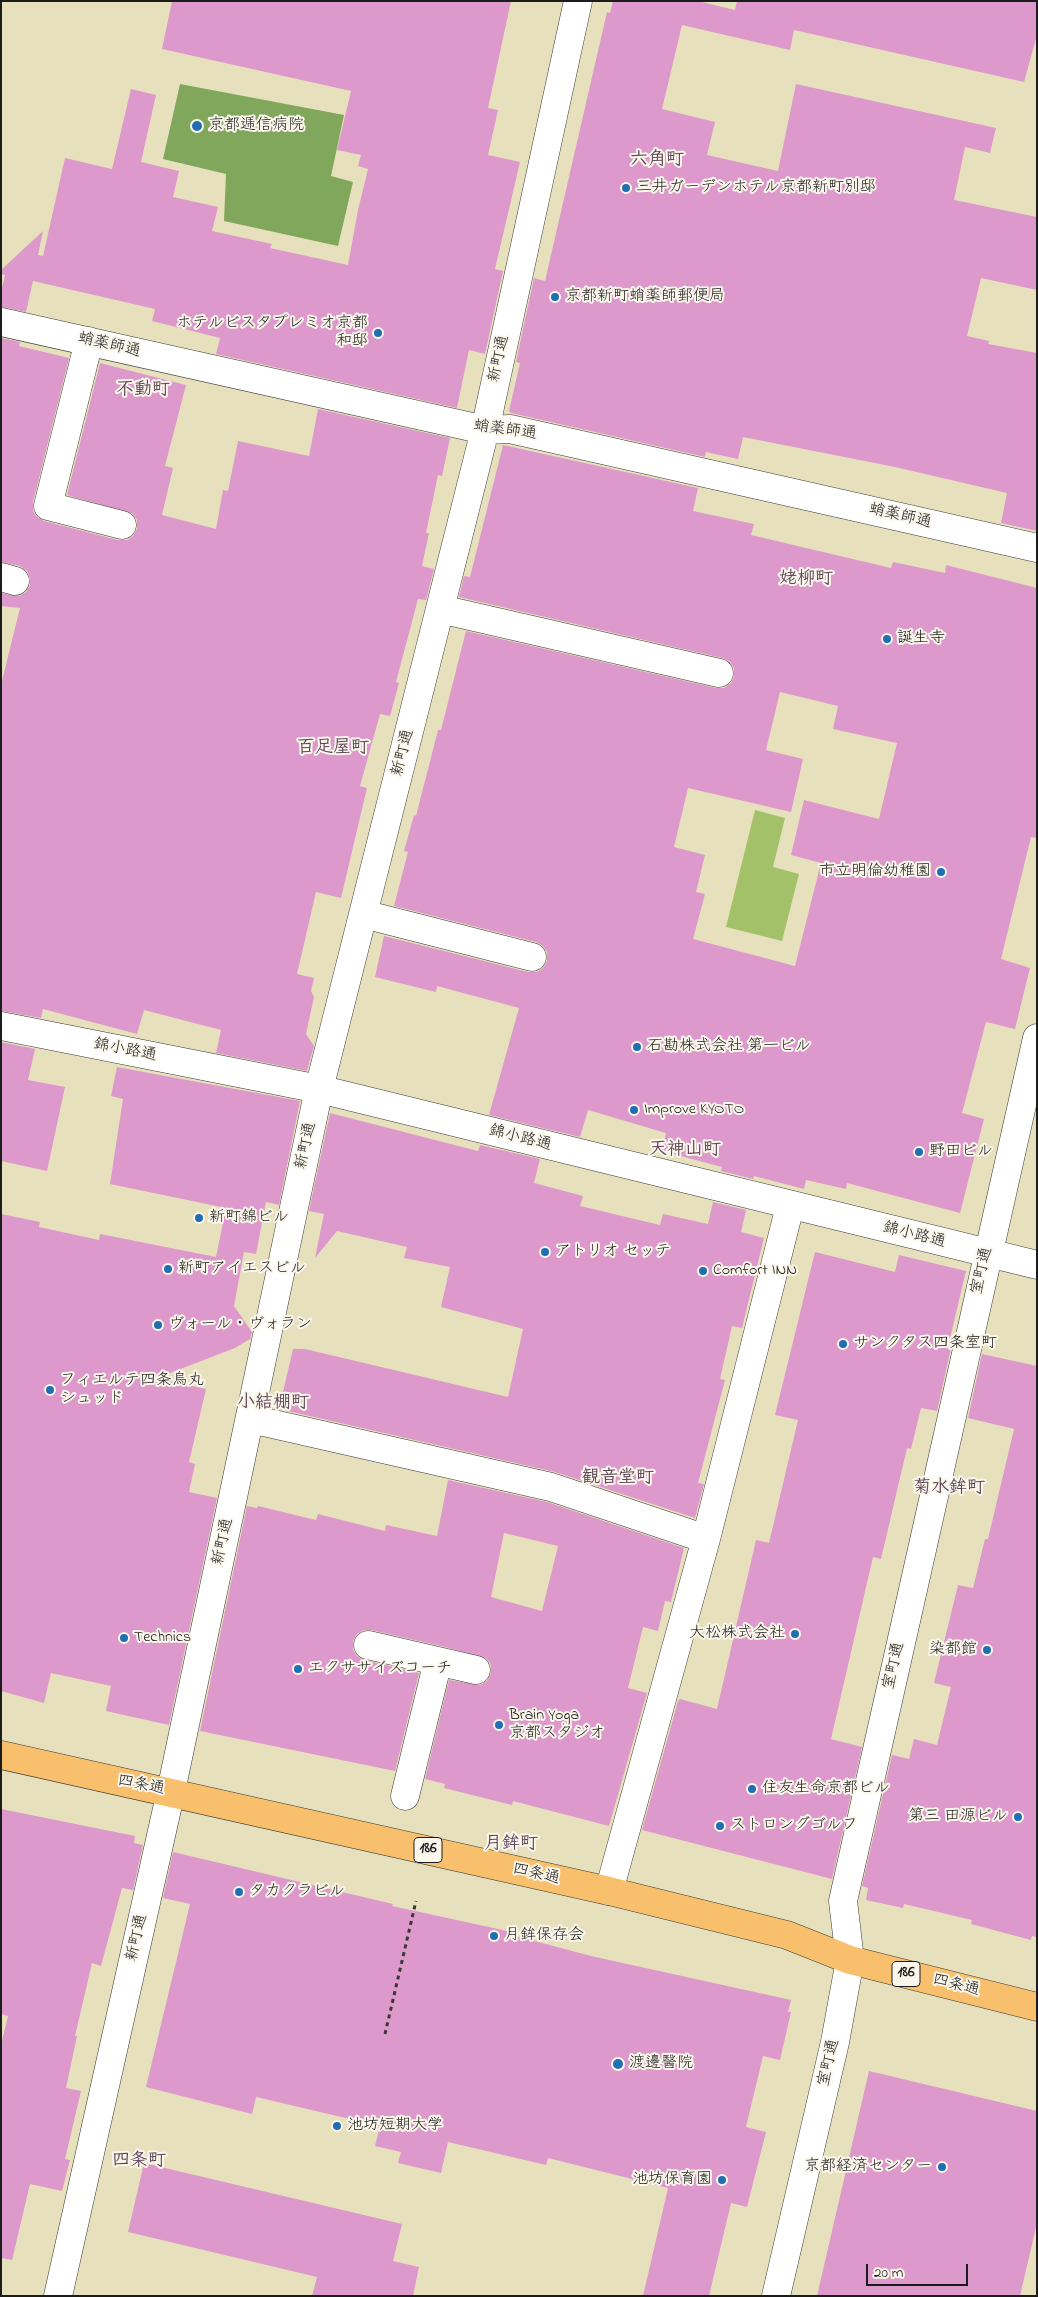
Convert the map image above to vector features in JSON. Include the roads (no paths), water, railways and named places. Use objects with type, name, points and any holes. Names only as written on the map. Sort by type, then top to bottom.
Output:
[{"type":"main road","name":"四条通","points":[[1,1754],[609,1891],[787,1935],[850,1960],[1037,2007]]},
{"type":"street","name":"新町通","points":[[58,2296],[171,1791],[319,1089],[485,430],[578,1]]},
{"type":"street","name":"蛸薬師通","points":[[1,322],[485,430],[510,429],[1037,548]]},
{"type":"street","points":[[88,341],[48,506],[122,526]]},
{"type":"street","points":[[440,609],[719,673]]},
{"type":"street","points":[[363,914],[532,957]]},
{"type":"street","name":"錦小路通","points":[[1,1026],[319,1089],[790,1206],[1037,1265]]},
{"type":"street","name":"室町通","points":[[776,2296],[835,2042],[850,1960],[843,1901],[1037,1038]]},
{"type":"street","points":[[609,1891],[706,1539],[790,1206]]},
{"type":"street","points":[[251,1418],[551,1487],[706,1539]]},
{"type":"street","points":[[368,1645],[476,1670]]},
{"type":"street","points":[[405,1796],[438,1661]]},
{"type":"place","name":"京都逓信病院","points":[[197,126]]},
{"type":"place","name":"三井ガーデンホテル京都新町別邸","points":[[626,188]]},
{"type":"place","name":"京都新町蛸薬師郵便局","points":[[555,297]]},
{"type":"place","name":"ホテルビスタプレミオ京都 和邸","points":[[378,333]]},
{"type":"place","name":"誕生寺","points":[[887,639]]},
{"type":"place","name":"市立明倫幼稚園","points":[[941,872]]},
{"type":"place","name":"石勘株式会社 第一ビル","points":[[637,1047]]},
{"type":"place","name":"Improve KYOTO","points":[[634,1110]]},
{"type":"place","name":"野田ビル","points":[[919,1152]]},
{"type":"place","name":"新町錦ビル","points":[[199,1218]]},
{"type":"place","name":"アトリオ セッテ","points":[[545,1252]]},
{"type":"place","name":"新町アイエスビル","points":[[168,1269]]},
{"type":"place","name":"Comfort INN","points":[[703,1271]]},
{"type":"place","name":"ヴォール・ヴォラン","points":[[158,1325]]},
{"type":"place","name":"サンクタス四条室町","points":[[843,1344]]},
{"type":"place","name":"フィエルテ四条烏丸 シュッド","points":[[50,1390]]},
{"type":"place","name":"大松株式会社","points":[[795,1634]]},
{"type":"place","name":"Technics","points":[[124,1638]]},
{"type":"place","name":"染都館","points":[[987,1650]]},
{"type":"place","name":"エクササイズコーチ","points":[[298,1669]]},
{"type":"place","name":"Brain Yoga 京都スタジオ","points":[[499,1725]]},
{"type":"place","name":"住友生命京都ビル","points":[[752,1789]]},
{"type":"place","name":"第三 田源ビル","points":[[1018,1817]]},
{"type":"place","name":"ストロングゴルフ","points":[[720,1826]]},
{"type":"place","name":"タカクラビル","points":[[239,1892]]},
{"type":"place","name":"月鉾保存会","points":[[494,1936]]},
{"type":"place","name":"渡邊醫院","points":[[618,2064]]},
{"type":"place","name":"池坊短期大学","points":[[337,2126]]},
{"type":"place","name":"京都経済センター","points":[[942,2167]]},
{"type":"place","name":"池坊保育園","points":[[722,2180]]},
{"type":"district","name":"六角町","points":[[657,161]]},
{"type":"district","name":"不動町","points":[[143,391]]},
{"type":"district","name":"姥柳町","points":[[806,580]]},
{"type":"district","name":"百足屋町","points":[[333,749]]},
{"type":"district","name":"天神山町","points":[[685,1151]]},
{"type":"district","name":"小結棚町","points":[[273,1404]]},
{"type":"district","name":"観音堂町","points":[[618,1479]]},
{"type":"district","name":"菊水鉾町","points":[[949,1489]]},
{"type":"district","name":"月鉾町","points":[[511,1845]]},
{"type":"district","name":"四条町","points":[[139,2162]]}]
